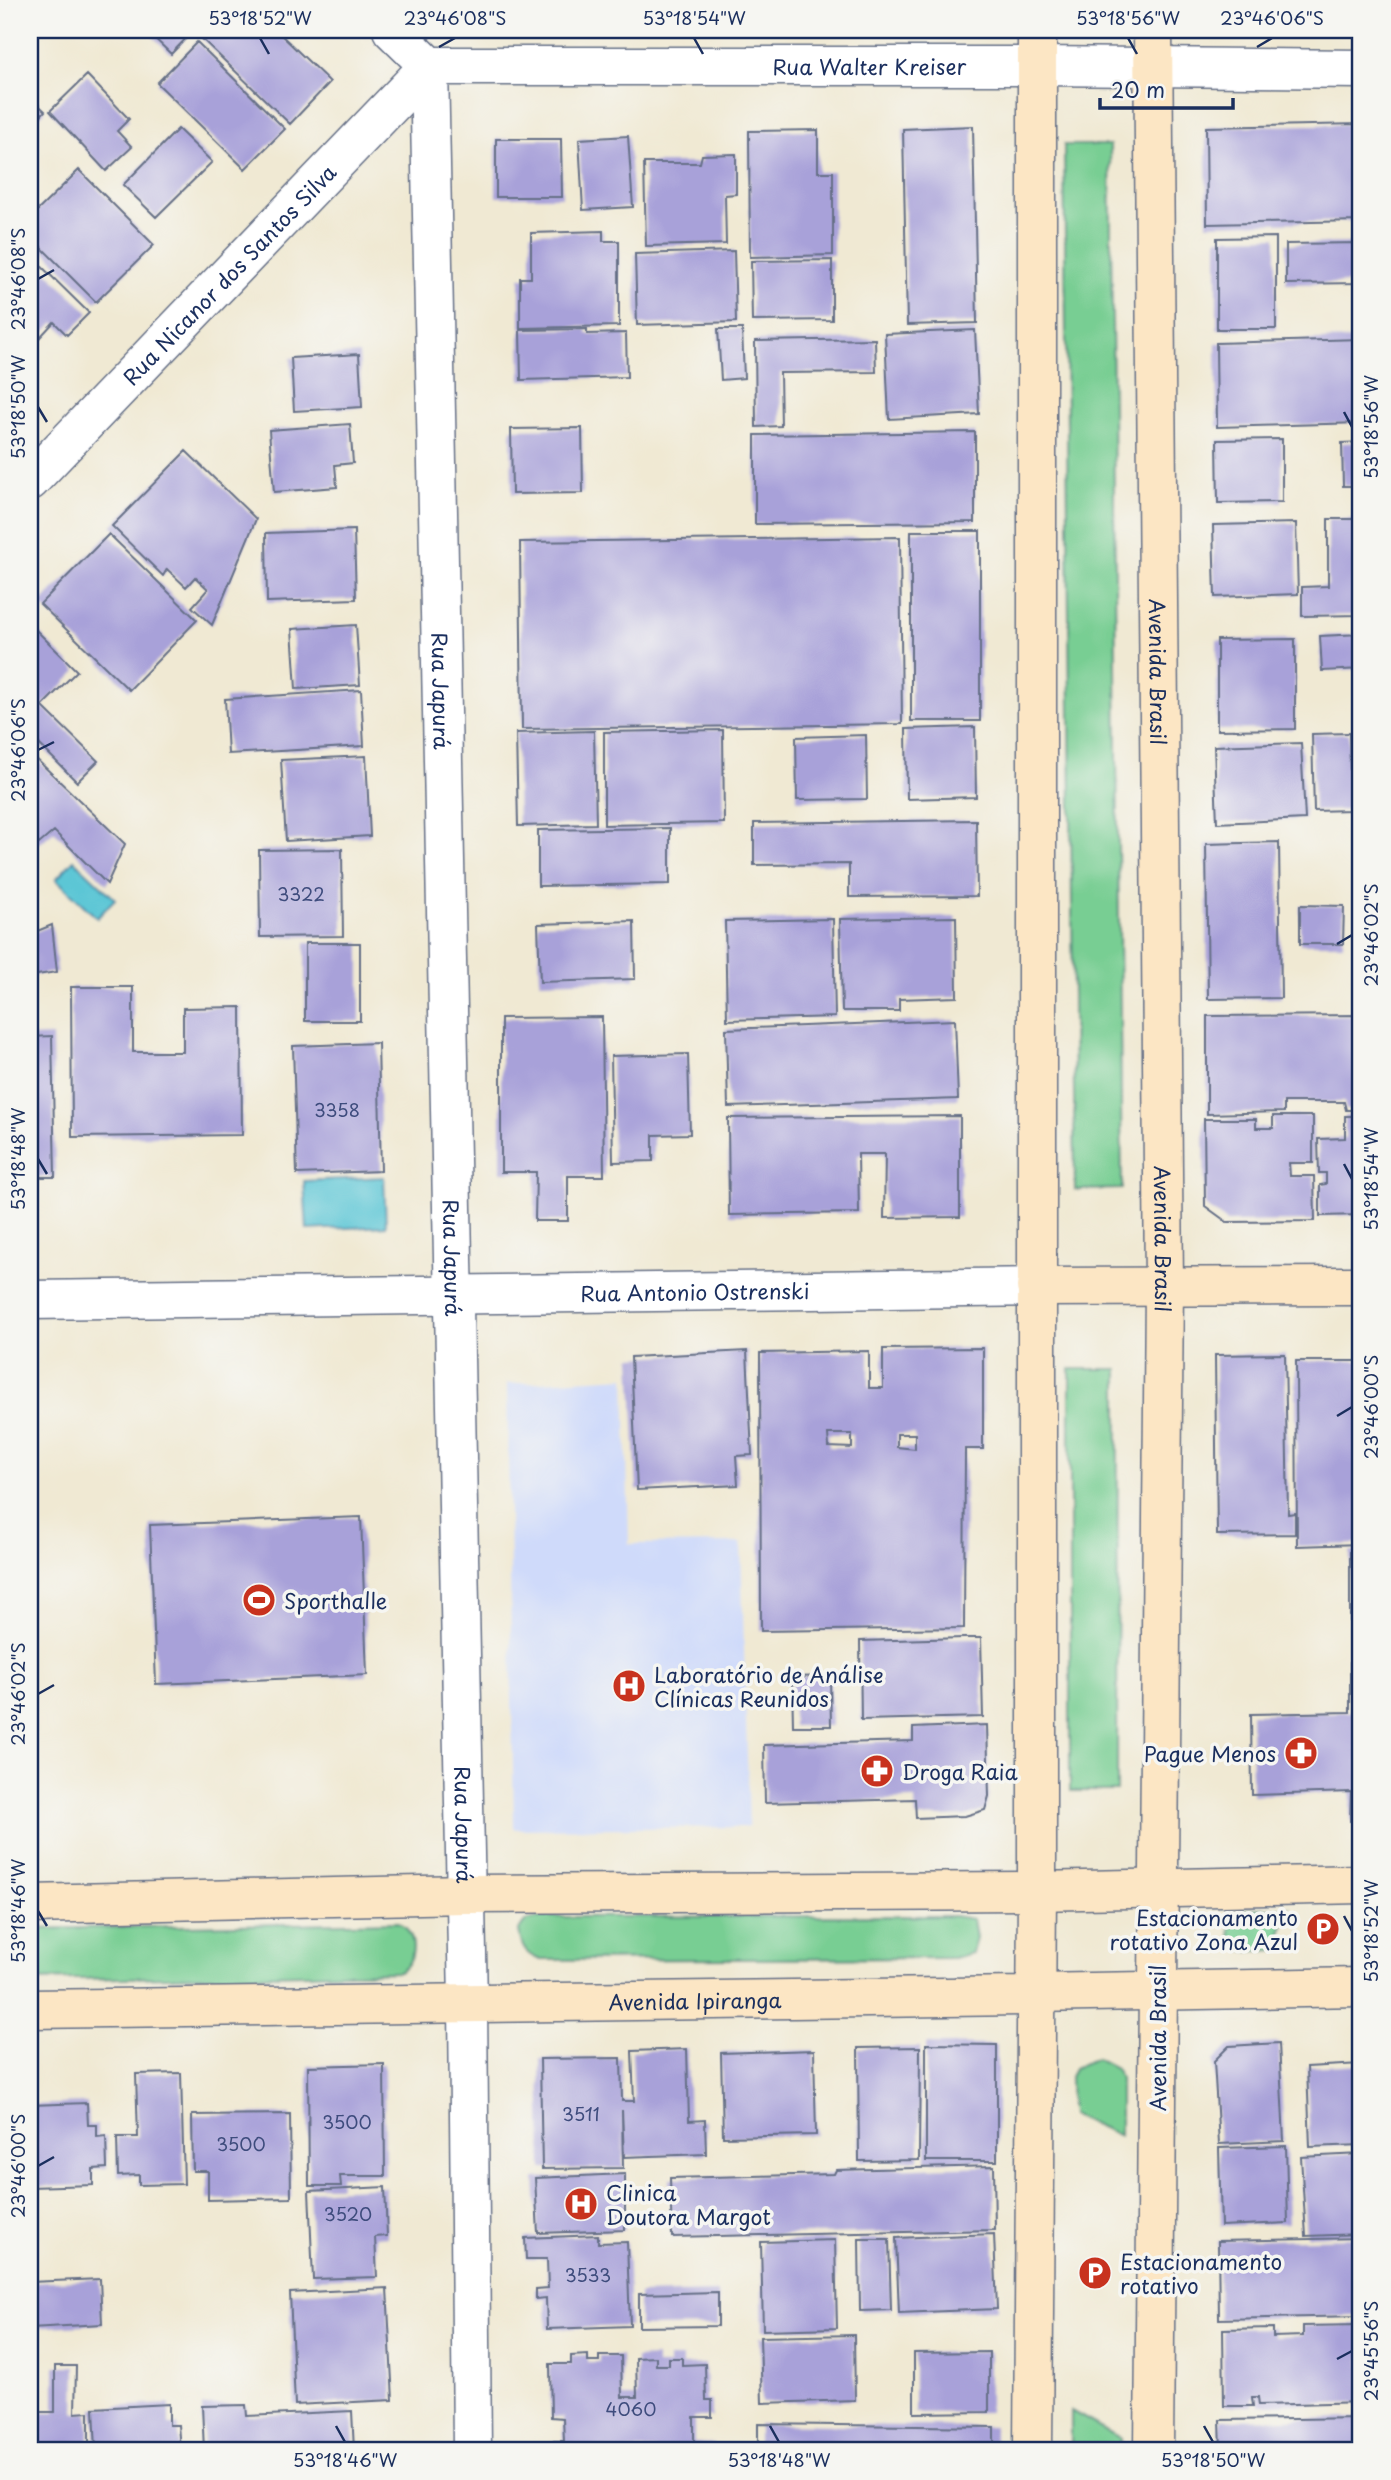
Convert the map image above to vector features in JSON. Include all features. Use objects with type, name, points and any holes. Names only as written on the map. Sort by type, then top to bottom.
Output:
[{"type":"main road","name":"Avenida Brasil","points":[[1153,30],[1164,1286],[1154,2450]]},
{"type":"main road","points":[[1033,2450],[1037,1891],[1037,48]]},
{"type":"main road","name":"Rua Antonio Ostrenski","points":[[1036,1287],[1361,1286]]},
{"type":"main road","points":[[30,1904],[465,1895],[1037,1891],[1361,1884]]},
{"type":"main road","name":"Avenida Ipiranga","points":[[30,2009],[1023,1996],[1036,1993],[1361,1987]]},
{"type":"street","points":[[392,30],[429,66]]},
{"type":"street","name":"Rua Walter Kreiser","points":[[429,66],[1037,48],[1153,67],[1361,69]]},
{"type":"street","name":"Rua Nicanor dos Santos Silva","points":[[30,481],[429,66]]},
{"type":"street","name":"Rua Japurá","points":[[429,66],[468,2002],[472,2450]]},
{"type":"street","name":"Rua Antonio Ostrenski","points":[[30,1300],[1036,1287]]},
{"type":"shaded area","name":"Laboratório de Análise Clínicas Reunidos","points":[[625,1377],[629,1544],[741,1543],[749,1827],[514,1829],[507,1384]]},
{"type":"green space","points":[[1064,145],[1110,145],[1122,1189],[1075,1190]]},
{"type":"green space","points":[[1070,1369],[1118,1369],[1117,1791],[1070,1791]]},
{"type":"green space","points":[[1290,1908],[1275,1950],[1242,1950],[1233,1943],[1230,1925],[1236,1914],[1245,1909]]},
{"type":"green space","points":[[954,1916],[973,1919],[976,1938],[972,1953],[953,1958],[541,1960],[525,1950],[519,1930],[526,1921],[543,1917]]},
{"type":"green space","points":[[399,1922],[409,1933],[413,1947],[410,1961],[399,1972],[30,1980],[30,1929]]},
{"type":"green space","points":[[1096,2058],[1115,2068],[1120,2078],[1120,2136],[1071,2114],[1070,2077],[1074,2068]]},
{"type":"green space","points":[[1071,2411],[1120,2438],[1120,2450],[1071,2450]]},
{"type":"water","points":[[74,860],[115,899],[97,918],[56,879]]},
{"type":"water","points":[[384,1177],[386,1226],[307,1230],[304,1181]]},
{"type":"building","points":[[146,30],[194,30],[171,54]]},
{"type":"building","points":[[208,30],[276,30],[330,82],[290,124],[200,37]]},
{"type":"building","points":[[197,42],[285,129],[245,169],[157,83]]},
{"type":"building","points":[[87,75],[129,119],[117,131],[132,147],[106,171],[50,111]]},
{"type":"building","points":[[30,97],[45,111],[30,127]]},
{"type":"building","points":[[1361,124],[1361,221],[1207,224],[1206,127]]},
{"type":"building","points":[[973,126],[977,323],[907,325],[903,129]]},
{"type":"building","points":[[178,129],[212,162],[156,217],[123,185]]},
{"type":"building","points":[[818,130],[818,172],[833,172],[833,255],[750,257],[749,131]]},
{"type":"building","points":[[628,136],[633,207],[583,210],[579,139]]},
{"type":"building","points":[[496,139],[561,139],[562,197],[496,197]]},
{"type":"building","points":[[736,154],[736,194],[725,195],[726,244],[646,246],[644,163],[700,163],[702,155]]},
{"type":"building","points":[[79,170],[154,245],[96,302],[30,236],[30,218]]},
{"type":"building","points":[[603,231],[603,241],[619,241],[619,326],[520,328],[520,278],[531,278],[531,233]]},
{"type":"building","points":[[1276,237],[1276,329],[1217,329],[1217,238]]},
{"type":"building","points":[[1361,243],[1361,283],[1286,284],[1286,244]]},
{"type":"building","points":[[734,251],[736,322],[637,325],[635,254]]},
{"type":"building","points":[[30,255],[89,313],[67,335],[54,322],[30,348]]},
{"type":"building","points":[[832,260],[832,320],[752,321],[751,261]]},
{"type":"building","points":[[587,329],[587,334],[626,333],[627,377],[521,380],[520,330]]},
{"type":"building","points":[[718,329],[742,329],[744,378],[721,380]]},
{"type":"building","points":[[975,330],[979,414],[889,419],[885,334]]},
{"type":"building","points":[[875,339],[876,372],[780,373],[781,426],[756,427],[755,341]]},
{"type":"building","points":[[1361,339],[1361,423],[1217,427],[1216,343]]},
{"type":"building","points":[[359,354],[362,407],[294,411],[291,358]]},
{"type":"building","points":[[350,424],[353,463],[335,465],[337,487],[274,492],[269,430]]},
{"type":"building","points":[[582,428],[583,493],[512,494],[511,429]]},
{"type":"building","points":[[975,432],[975,522],[755,524],[755,435]]},
{"type":"building","points":[[1282,439],[1282,502],[1218,503],[1217,440]]},
{"type":"building","points":[[1361,442],[1361,486],[1343,486],[1342,443]]},
{"type":"building","points":[[186,451],[256,519],[212,625],[192,607],[208,589],[195,577],[186,587],[167,569],[163,576],[112,526]]},
{"type":"building","points":[[1328,519],[1361,519],[1361,615],[1302,616],[1302,587],[1328,586]]},
{"type":"building","points":[[1296,523],[1298,594],[1215,597],[1213,525]]},
{"type":"building","points":[[354,530],[356,599],[267,602],[266,533]]},
{"type":"building","points":[[911,531],[980,531],[980,721],[911,721]]},
{"type":"building","points":[[109,534],[197,620],[129,690],[40,604]]},
{"type":"building","points":[[900,537],[902,724],[522,729],[520,542]]},
{"type":"building","points":[[30,624],[77,671],[42,706],[98,761],[77,782],[30,735]]},
{"type":"building","points":[[356,625],[360,685],[296,689],[292,629]]},
{"type":"building","points":[[1361,634],[1361,669],[1322,671],[1320,636]]},
{"type":"building","points":[[1295,639],[1295,729],[1217,730],[1217,640]]},
{"type":"building","points":[[361,690],[364,746],[228,754],[225,699]]},
{"type":"building","points":[[975,727],[976,797],[907,799],[906,729]]},
{"type":"building","points":[[723,730],[724,823],[604,825],[604,732]]},
{"type":"building","points":[[594,731],[596,824],[518,826],[516,733]]},
{"type":"building","points":[[1349,733],[1351,810],[1314,811],[1312,734]]},
{"type":"building","points":[[1361,734],[1361,763],[1355,763],[1355,735]]},
{"type":"building","points":[[866,735],[867,799],[797,800],[796,737]]},
{"type":"building","points":[[1301,743],[1305,819],[1217,823],[1214,746]]},
{"type":"building","points":[[30,753],[125,844],[107,884],[54,831],[39,844],[30,835]]},
{"type":"building","points":[[366,756],[370,836],[286,841],[281,760]]},
{"type":"building","points":[[976,820],[977,896],[849,897],[849,864],[754,865],[754,823]]},
{"type":"building","points":[[670,828],[670,884],[538,886],[538,830]]},
{"type":"building","points":[[1279,842],[1281,998],[1208,999],[1206,844]]},
{"type":"building","points":[[342,849],[343,936],[260,937],[259,850]]},
{"type":"building","points":[[1300,905],[1344,906],[1343,944],[1300,944]]},
{"type":"building","points":[[956,917],[957,997],[899,999],[899,1011],[842,1011],[840,919]]},
{"type":"building","points":[[833,919],[835,1017],[727,1020],[725,921]]},
{"type":"building","points":[[634,921],[635,979],[540,982],[538,924]]},
{"type":"building","points":[[52,925],[57,972],[30,976],[30,934]]},
{"type":"building","points":[[305,943],[360,943],[360,1021],[305,1021]]},
{"type":"building","points":[[71,987],[133,987],[133,1052],[183,1052],[183,1008],[241,1007],[242,1135],[72,1137]]},
{"type":"building","points":[[1361,1015],[1361,1110],[1346,1110],[1344,1102],[1284,1102],[1284,1112],[1207,1114],[1207,1016]]},
{"type":"building","points":[[602,1017],[604,1176],[568,1176],[568,1221],[535,1221],[536,1172],[501,1172],[501,1018]]},
{"type":"building","points":[[955,1020],[958,1099],[728,1107],[726,1029]]},
{"type":"building","points":[[52,1036],[55,1177],[30,1177],[30,1037]]},
{"type":"building","points":[[378,1043],[381,1171],[297,1174],[293,1046]]},
{"type":"building","points":[[688,1054],[690,1134],[653,1135],[653,1161],[613,1162],[611,1056]]},
{"type":"building","points":[[960,1116],[960,1217],[884,1218],[885,1154],[858,1154],[859,1213],[729,1215],[728,1118]]},
{"type":"building","points":[[1273,1116],[1313,1116],[1313,1163],[1289,1163],[1290,1176],[1314,1176],[1315,1221],[1227,1222],[1205,1206],[1204,1119],[1256,1119],[1256,1128],[1273,1128]]},
{"type":"building","points":[[1345,1116],[1361,1116],[1361,1215],[1320,1216],[1320,1185],[1326,1184],[1326,1173],[1319,1173],[1318,1139],[1345,1138]]},
{"type":"building","points":[[983,1348],[983,1449],[965,1449],[964,1628],[761,1631],[760,1353],[869,1351],[869,1388],[883,1388],[883,1349]],"holes":[[[828,1434],[852,1434],[852,1448],[829,1447]],[[897,1434],[915,1434],[915,1449],[897,1447]]]},
{"type":"building","points":[[747,1351],[752,1455],[736,1456],[738,1485],[637,1490],[631,1357]]},
{"type":"building","points":[[1285,1354],[1288,1514],[1295,1513],[1295,1534],[1217,1535],[1215,1355]]},
{"type":"building","points":[[1296,1361],[1361,1361],[1361,1544],[1297,1546]]},
{"type":"building","name":"Sporthalle","points":[[361,1517],[367,1675],[156,1684],[150,1525]]},
{"type":"building","name":"Pague Menos","points":[[1350,1552],[1361,1552],[1361,1821],[1350,1821],[1351,1792],[1252,1795],[1251,1714],[1350,1712]]},
{"type":"building","points":[[981,1638],[983,1717],[861,1720],[860,1641]]},
{"type":"building","points":[[830,1676],[831,1726],[793,1726],[792,1677]]},
{"type":"building","name":"Droga Raia","points":[[987,1725],[989,1796],[985,1810],[965,1816],[916,1818],[915,1799],[765,1803],[764,1745],[913,1741],[913,1728]]},
{"type":"building","points":[[1279,2043],[1284,2141],[1219,2144],[1214,2061],[1229,2046]]},
{"type":"building","points":[[926,2044],[997,2045],[997,2161],[926,2161]]},
{"type":"building","points":[[920,2047],[919,2160],[859,2161],[858,2048]]},
{"type":"building","points":[[687,2049],[689,2121],[705,2120],[706,2154],[624,2157],[622,2110],[623,2168],[542,2169],[540,2059],[621,2058],[622,2101],[634,2101],[632,2051]]},
{"type":"building","points":[[814,2050],[816,2135],[723,2137],[721,2053]]},
{"type":"building","points":[[384,2064],[385,2176],[340,2176],[341,2186],[309,2186],[308,2066]]},
{"type":"building","points":[[1361,2064],[1361,2145],[1310,2147],[1307,2067]]},
{"type":"building","points":[[181,2073],[184,2184],[139,2185],[139,2175],[118,2176],[117,2137],[138,2137],[136,2074]]},
{"type":"building","points":[[87,2103],[88,2125],[97,2125],[97,2137],[106,2136],[107,2168],[93,2169],[93,2185],[30,2187],[30,2105]]},
{"type":"building","points":[[290,2114],[291,2198],[208,2200],[208,2171],[193,2171],[192,2115]]},
{"type":"building","points":[[1286,2146],[1288,2223],[1221,2226],[1219,2148]]},
{"type":"building","points":[[1361,2154],[1361,2234],[1306,2236],[1301,2157]]},
{"type":"building","points":[[994,2166],[995,2230],[672,2237],[670,2178]]},
{"type":"building","name":"Clinica Doutora Margot","points":[[625,2174],[625,2230],[538,2233],[535,2178]]},
{"type":"building","points":[[385,2187],[387,2236],[375,2237],[377,2277],[313,2279],[309,2191]]},
{"type":"building","points":[[994,2234],[997,2309],[899,2313],[896,2238]]},
{"type":"building","points":[[598,2235],[598,2243],[627,2242],[630,2326],[547,2329],[546,2298],[536,2299],[536,2289],[548,2288],[547,2259],[526,2259],[525,2238]]},
{"type":"building","points":[[1361,2238],[1361,2316],[1219,2319],[1218,2241]]},
{"type":"building","points":[[859,2239],[889,2239],[891,2310],[860,2311]]},
{"type":"building","points":[[835,2240],[837,2328],[763,2330],[761,2242]]},
{"type":"building","points":[[100,2279],[102,2324],[30,2328],[30,2282]]},
{"type":"building","points":[[387,2288],[393,2400],[295,2405],[290,2293]]},
{"type":"building","points":[[718,2292],[718,2326],[639,2327],[639,2294]]},
{"type":"building","points":[[1361,2325],[1361,2402],[1259,2405],[1258,2397],[1252,2397],[1253,2406],[1224,2406],[1223,2329],[1273,2328],[1273,2337],[1303,2336],[1303,2326]]},
{"type":"building","points":[[854,2335],[855,2400],[762,2403],[760,2337]]},
{"type":"building","points":[[989,2352],[989,2412],[914,2413],[914,2353]]},
{"type":"building","points":[[588,2355],[588,2362],[599,2362],[599,2356],[621,2356],[622,2397],[637,2397],[636,2358],[656,2357],[656,2365],[669,2365],[669,2358],[682,2358],[682,2365],[705,2364],[706,2400],[712,2400],[712,2417],[694,2417],[694,2443],[714,2443],[715,2450],[551,2450],[551,2441],[564,2441],[563,2418],[551,2417],[550,2364],[571,2364],[571,2356]]},
{"type":"building","points":[[55,2366],[76,2366],[75,2413],[89,2412],[89,2450],[33,2450],[33,2412],[55,2412]]},
{"type":"building","points":[[169,2404],[169,2425],[178,2425],[180,2450],[96,2450],[94,2408]]},
{"type":"building","points":[[246,2405],[247,2416],[352,2411],[354,2450],[204,2450],[202,2406]]},
{"type":"building","points":[[1361,2418],[1361,2450],[1221,2450],[1220,2420]]},
{"type":"building","points":[[758,2424],[994,2427],[994,2450],[758,2450]]},
{"type":"place","name":"Sporthalle","points":[[259,1600]]},
{"type":"place","name":"Laboratório de Análise Clínicas Reunidos","points":[[629,1686]]},
{"type":"place","name":"Pague Menos","points":[[1301,1753]]},
{"type":"place","name":"Droga Raia","points":[[877,1771]]},
{"type":"place","name":"Estacionamento rotativo Zona Azul","points":[[1323,1929]]},
{"type":"place","name":"Clinica Doutora Margot","points":[[581,2204]]},
{"type":"place","name":"Estacionamento rotativo","points":[[1095,2273]]}]
